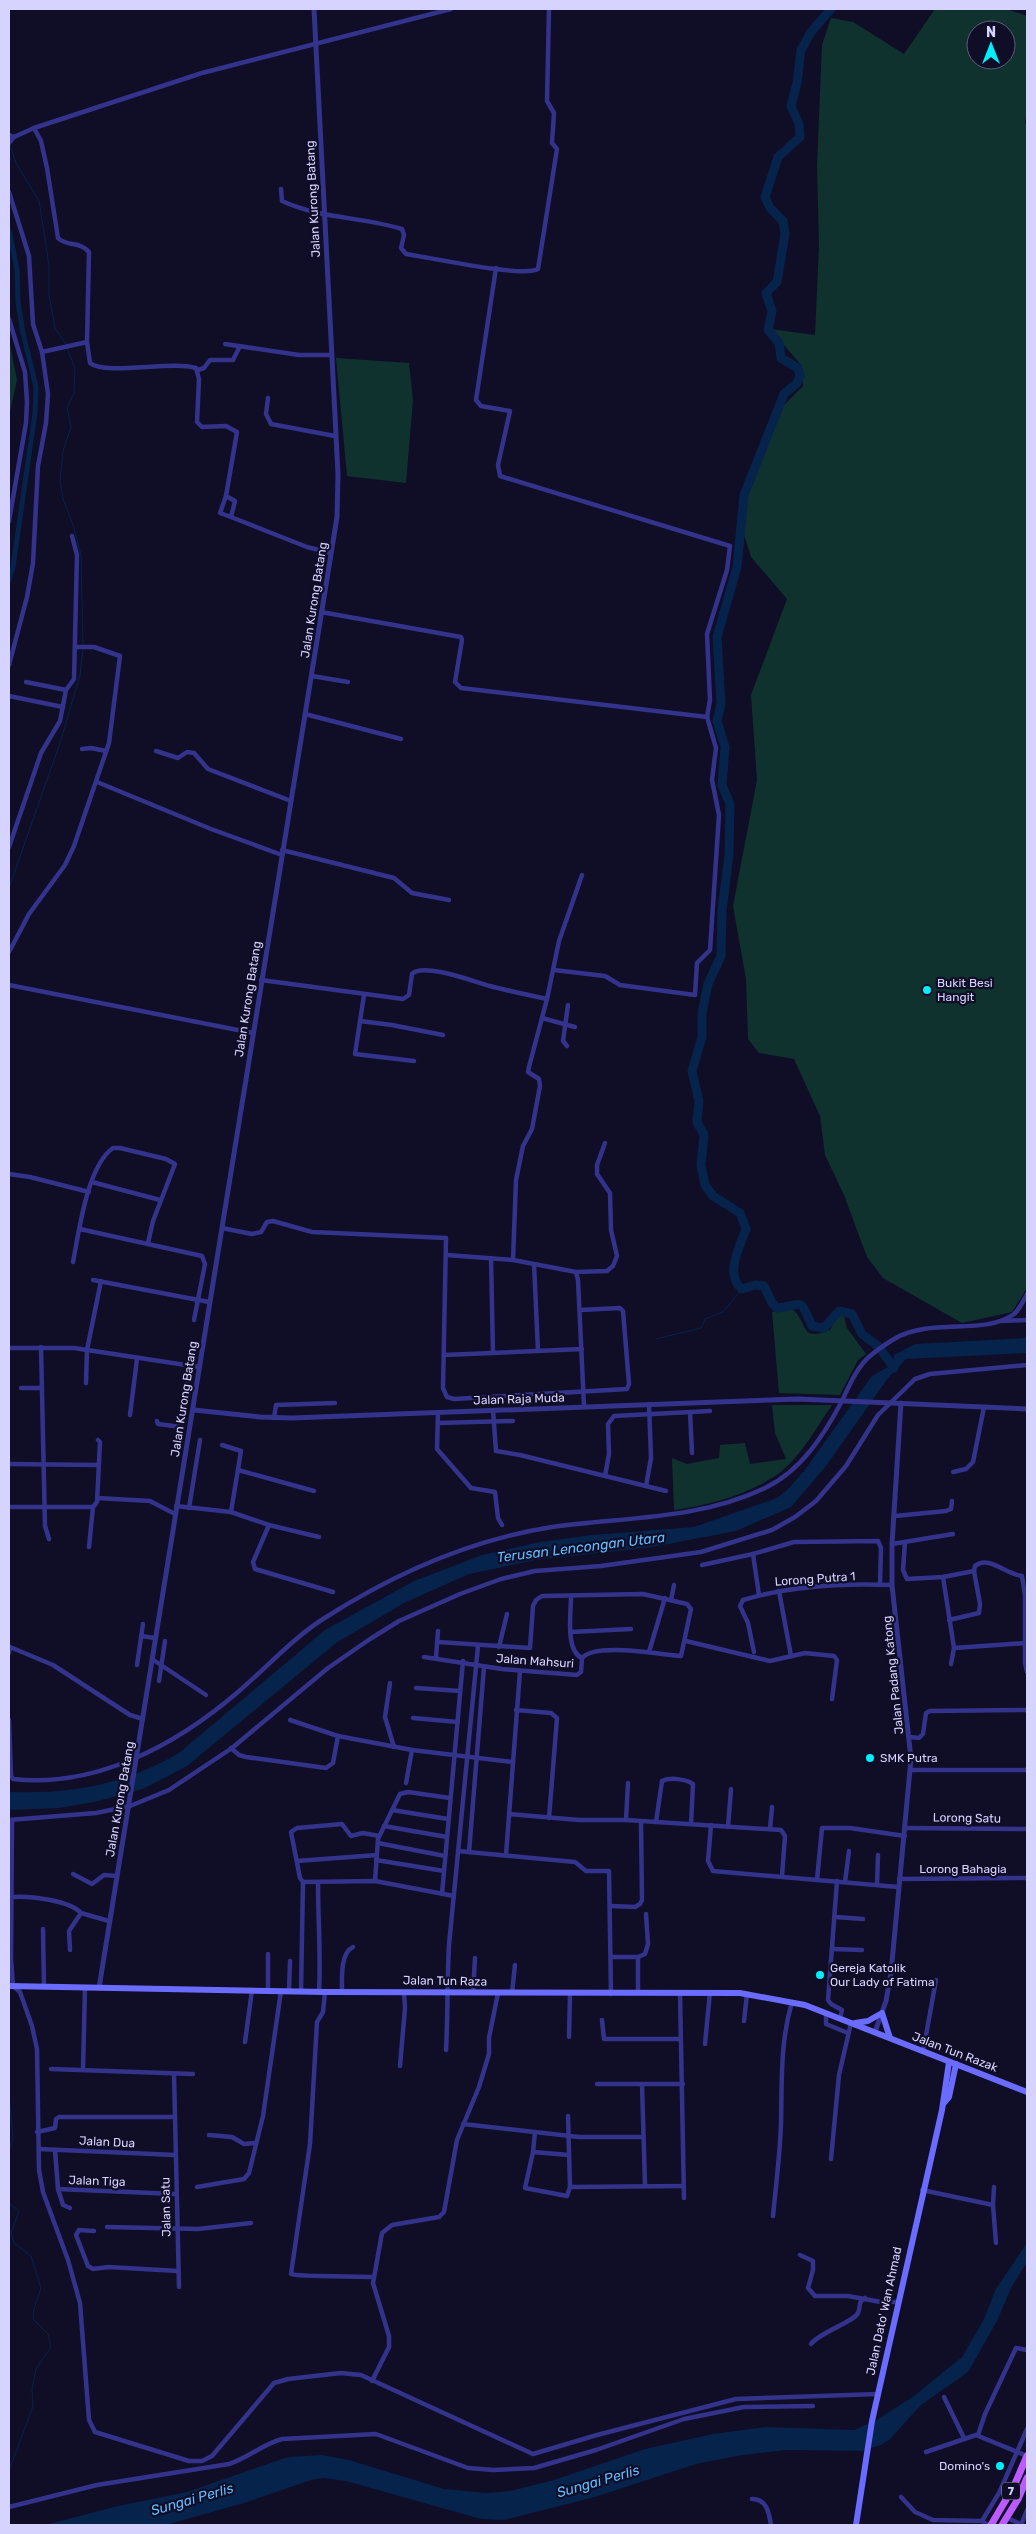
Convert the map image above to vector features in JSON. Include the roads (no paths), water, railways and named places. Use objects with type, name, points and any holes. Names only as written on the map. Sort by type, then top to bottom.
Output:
[{"type":"main road","name":"Jalan Tun Raza","points":[[11,1986],[322,1992],[570,1994],[710,1992],[747,1994],[792,2002],[875,2032]]},
{"type":"main road","points":[[851,2023],[868,2021],[882,2013],[890,2038]]},
{"type":"main road","name":"Jalan Tun Razak","points":[[875,2032],[1027,2092]]},
{"type":"main road","name":"Jalan Dato' Wan Ahmad","points":[[856,2525],[872,2421],[922,2190],[943,2104],[949,2097],[952,2063]]},
{"type":"main road","name":"7","points":[[990,2525],[1014,2486],[1027,2456]]},
{"type":"main road","name":"7","points":[[1002,2525],[1027,2478]]},
{"type":"street","name":"Jalan Kurong Batang","points":[[99,1988],[138,1760],[176,1506],[194,1410],[199,1367],[338,509],[314,9]]},
{"type":"street","points":[[10,143],[14,137],[34,128],[164,84],[451,9]]},
{"type":"street","points":[[281,190],[282,202],[323,215],[402,229],[404,235],[401,248],[406,254],[496,268],[531,272],[538,270],[557,149],[552,144],[554,113],[547,102],[550,9]]},
{"type":"street","points":[[34,128],[41,141],[46,163],[58,238],[66,243],[82,246],[90,255],[88,342],[90,363],[94,367],[188,366],[198,370],[204,368],[210,360],[233,360],[240,346]]},
{"type":"street","points":[[9,135],[14,137]]},
{"type":"street","points":[[9,192],[29,256],[33,324],[42,352],[47,381],[48,411],[38,466],[33,563],[28,597],[9,665]]},
{"type":"street","points":[[496,268],[476,400],[481,406],[510,411],[498,465],[500,476],[730,546],[728,570],[707,634],[710,700],[707,717],[716,748],[712,780],[719,815],[710,950],[697,963],[695,995],[620,985],[607,977],[554,970]]},
{"type":"street","points":[[9,319],[25,372],[27,402],[26,423],[9,521]]},
{"type":"street","points":[[42,352],[52,348],[88,342]]},
{"type":"street","points":[[226,344],[299,355],[331,355]]},
{"type":"street","points":[[198,370],[197,422],[202,427],[226,426],[237,432],[226,496],[220,513],[307,547],[331,552]]},
{"type":"street","points":[[268,398],[266,414],[271,424],[335,436]]},
{"type":"street","points":[[226,496],[235,500],[231,517]]},
{"type":"street","points":[[9,847],[32,776],[41,753],[60,721],[66,690],[74,679],[77,647],[77,555],[72,536]]},
{"type":"street","points":[[322,612],[461,637],[455,682],[461,688],[608,707],[707,717]]},
{"type":"street","points":[[9,952],[32,909],[69,858],[97,782],[112,726],[120,656],[94,647],[77,647]]},
{"type":"street","points":[[312,676],[348,682]]},
{"type":"street","points":[[26,682],[66,690]]},
{"type":"street","points":[[9,696],[63,707]]},
{"type":"street","points":[[305,714],[401,739]]},
{"type":"street","points":[[82,749],[91,748],[106,752]]},
{"type":"street","points":[[156,751],[178,758],[187,752],[194,753],[208,769],[291,801]]},
{"type":"street","points":[[97,782],[211,829],[282,853],[397,879],[412,893],[449,900]]},
{"type":"street","points":[[513,1260],[516,1180],[523,1146],[532,1129],[540,1086],[539,1079],[528,1072],[554,970],[559,941],[582,875]]},
{"type":"street","points":[[261,980],[404,999],[409,995],[412,974],[420,970],[446,973],[490,986],[547,999]]},
{"type":"street","points":[[9,985],[253,1033]]},
{"type":"street","points":[[364,995],[355,1054],[414,1061]]},
{"type":"street","points":[[567,1046],[564,1041],[568,1005]]},
{"type":"street","points":[[542,1018],[575,1027]]},
{"type":"street","points":[[360,1021],[443,1035]]},
{"type":"street","points":[[447,1255],[513,1260],[576,1272],[606,1271],[613,1266],[617,1256],[611,1230],[610,1193],[597,1174],[597,1165],[605,1143]]},
{"type":"street","points":[[73,1262],[92,1182],[101,1161],[113,1148],[162,1157],[175,1165],[160,1200],[148,1243]]},
{"type":"street","points":[[9,1174],[30,1176],[90,1192]]},
{"type":"street","points":[[92,1182],[160,1200]]},
{"type":"street","points":[[222,1228],[252,1234],[261,1232],[267,1222],[273,1221],[312,1232],[442,1237],[447,1241],[443,1388],[444,1394],[450,1398],[625,1390],[629,1384],[624,1311],[620,1308],[580,1310]]},
{"type":"street","points":[[80,1229],[198,1254],[204,1258],[194,1320]]},
{"type":"street","points":[[491,1258],[493,1353]]},
{"type":"street","points":[[534,1264],[538,1351]]},
{"type":"street","points":[[576,1272],[580,1310],[584,1406]]},
{"type":"street","points":[[93,1280],[210,1302]]},
{"type":"street","points":[[86,1383],[87,1350],[102,1281]]},
{"type":"street","points":[[1001,1321],[1016,1312],[1027,1294]]},
{"type":"street","points":[[9,1720],[11,1776],[13,1779],[37,1781],[86,1774],[138,1760],[159,1749],[208,1717],[320,1621],[410,1570],[482,1543],[526,1532],[696,1511],[747,1495],[776,1482],[796,1467],[813,1447],[870,1356],[900,1336],[921,1329],[1027,1320]]},
{"type":"street","points":[[40,1347],[45,1526],[49,1539]]},
{"type":"street","points":[[9,1348],[40,1347],[87,1350],[199,1367]]},
{"type":"street","points":[[444,1355],[582,1349]]},
{"type":"street","points":[[130,1415],[137,1358]]},
{"type":"street","points":[[878,2394],[736,2399],[532,2454],[357,2374],[345,2373],[288,2379],[274,2383],[212,2456],[202,2461],[189,2461],[95,2432],[89,2420],[80,2303],[68,2260],[44,2192],[39,2170],[37,2050],[32,2026],[20,1992],[11,1986],[13,1897],[10,1820],[96,1812],[130,1806],[169,1790],[231,1748],[328,1668],[370,1639],[437,1603],[490,1583],[522,1574],[686,1555],[735,1543],[778,1527],[816,1501],[846,1466],[878,1415],[915,1379],[923,1375],[1027,1365]]},
{"type":"street","points":[[157,1421],[158,1424],[181,1427],[189,1366]]},
{"type":"street","points":[[21,1388],[42,1388]]},
{"type":"street","name":"Jalan Raja Muda","points":[[194,1410],[274,1418],[766,1400],[844,1400],[1027,1409]]},
{"type":"street","points":[[274,1418],[276,1405],[335,1403]]},
{"type":"street","name":"Jalan Padang Katong","points":[[875,2032],[882,2013],[891,1973],[911,1770],[910,1738],[892,1585],[892,1544],[902,1403]]},
{"type":"street","points":[[646,1486],[651,1464],[649,1404]]},
{"type":"street","points":[[953,1472],[966,1469],[973,1462],[984,1407]]},
{"type":"street","points":[[493,1410],[496,1451],[520,1455],[666,1491]]},
{"type":"street","points":[[605,1476],[610,1420],[617,1415],[710,1411]]},
{"type":"street","points":[[438,1412],[437,1449],[471,1488],[495,1492],[498,1518],[502,1525]]},
{"type":"street","points":[[690,1412],[692,1453]]},
{"type":"street","points":[[438,1423],[513,1420]]},
{"type":"street","points":[[89,1547],[93,1507],[96,1498],[100,1442],[98,1440]]},
{"type":"street","points":[[189,1508],[200,1440]]},
{"type":"street","points":[[222,1445],[241,1450],[231,1512]]},
{"type":"street","points":[[9,1464],[98,1465]]},
{"type":"street","points":[[238,1470],[314,1492]]},
{"type":"street","points":[[96,1498],[150,1501],[175,1514]]},
{"type":"street","points":[[895,1516],[946,1511],[951,1509],[952,1501]]},
{"type":"street","points":[[176,1506],[231,1512],[269,1525],[318,1537]]},
{"type":"street","points":[[9,1507],[93,1507]]},
{"type":"street","points":[[269,1525],[253,1562],[255,1569],[333,1592]]},
{"type":"street","points":[[892,1544],[953,1534]]},
{"type":"street","points":[[702,1565],[753,1554],[794,1542],[878,1541],[880,1545],[880,1585]]},
{"type":"street","points":[[905,1542],[905,1578],[909,1580],[943,1577],[974,1571]]},
{"type":"street","points":[[753,1554],[759,1595]]},
{"type":"street","points":[[950,1620],[979,1613],[980,1604],[974,1571],[978,1563],[987,1562],[996,1565],[1010,1574],[1022,1576],[1026,1642],[1025,1663],[1027,1672]]},
{"type":"street","points":[[943,1577],[954,1648],[951,1664]]},
{"type":"street","points":[[649,1652],[674,1585]]},
{"type":"street","name":"Lorong Putra 1","points":[[754,1652],[748,1623],[740,1606],[741,1601],[779,1590],[892,1585]]},
{"type":"street","points":[[779,1590],[791,1656]]},
{"type":"street","points":[[438,1642],[530,1648],[533,1606],[538,1597],[643,1594],[687,1604],[690,1607],[682,1656],[625,1650],[589,1653],[582,1659],[577,1655],[570,1632],[571,1597]]},
{"type":"street","points":[[499,1647],[507,1614]]},
{"type":"street","points":[[137,1665],[143,1624]]},
{"type":"street","points":[[570,1632],[632,1629]]},
{"type":"street","points":[[436,1658],[438,1631]]},
{"type":"street","points":[[141,1636],[155,1638]]},
{"type":"street","points":[[686,1640],[762,1660],[778,1660],[814,1653],[836,1657],[832,1699]]},
{"type":"street","points":[[158,1681],[165,1641]]},
{"type":"street","points":[[954,1648],[1026,1642]]},
{"type":"street","points":[[9,1653],[9,1646],[53,1664],[130,1715],[143,1719]]},
{"type":"street","points":[[446,2050],[448,2017],[446,1993],[466,1756],[478,1646]]},
{"type":"street","name":"Jalan Mahsuri","points":[[424,1657],[520,1671],[577,1675],[581,1672],[582,1659]]},
{"type":"street","points":[[152,1658],[206,1695]]},
{"type":"street","points":[[442,1894],[464,1662]]},
{"type":"street","points":[[469,1852],[484,1666]]},
{"type":"street","points":[[506,1855],[520,1671]]},
{"type":"street","points":[[390,1683],[385,1717],[394,1747]]},
{"type":"street","points":[[416,1688],[460,1691]]},
{"type":"street","points":[[516,1710],[551,1713],[557,1718],[549,1818]]},
{"type":"street","points":[[910,1738],[919,1738],[923,1734],[926,1713],[930,1711],[1027,1710]]},
{"type":"street","points":[[413,1718],[458,1722]]},
{"type":"street","points":[[290,1720],[338,1736],[394,1747],[456,1754],[477,1759],[513,1762]]},
{"type":"street","points":[[231,1748],[239,1755],[246,1757],[326,1768],[333,1763],[338,1736]]},
{"type":"street","points":[[406,1783],[412,1750]]},
{"type":"street","points":[[911,1770],[1027,1770]]},
{"type":"street","points":[[656,1822],[662,1781],[666,1779],[688,1781],[694,1784],[690,1824]]},
{"type":"street","points":[[626,1820],[628,1783]]},
{"type":"street","points":[[728,1826],[731,1789]]},
{"type":"street","points":[[376,1881],[376,1857],[380,1836],[402,1792],[450,1798]]},
{"type":"street","points":[[770,1830],[772,1808]]},
{"type":"street","points":[[392,1810],[448,1819]]},
{"type":"street","points":[[510,1814],[549,1818],[626,1820],[781,1830],[784,1833],[782,1876]]},
{"type":"street","points":[[611,1906],[635,1907],[642,1900],[641,1822]]},
{"type":"street","points":[[301,1991],[304,1882],[300,1878],[291,1835],[293,1830],[342,1824],[350,1836],[364,1832],[380,1836]]},
{"type":"street","points":[[711,1825],[708,1861],[711,1870],[898,1887]]},
{"type":"street","points":[[384,1826],[447,1837]]},
{"type":"street","points":[[818,1880],[822,1828],[850,1828],[905,1836]]},
{"type":"street","name":"Lorong Satu","points":[[906,1828],[1027,1829]]},
{"type":"street","points":[[378,1843],[445,1856]]},
{"type":"street","points":[[458,1851],[575,1862],[586,1871],[608,1870],[611,1874],[611,1994]]},
{"type":"street","points":[[845,1882],[849,1851]]},
{"type":"street","points":[[877,1885],[878,1855]]},
{"type":"street","points":[[297,1861],[376,1857],[444,1872]]},
{"type":"street","points":[[73,1874],[92,1884],[104,1875],[117,1876]]},
{"type":"street","name":"Lorong Bahagia","points":[[899,1879],[1027,1878]]},
{"type":"street","points":[[304,1882],[376,1881],[454,1896]]},
{"type":"street","points":[[838,1881],[828,2000],[831,2004],[842,2010],[840,2018]]},
{"type":"street","points":[[318,1882],[318,1939],[321,1950],[323,2012],[317,2022],[310,2144],[291,2274],[296,2276],[373,2277]]},
{"type":"street","points":[[13,1897],[28,1896],[61,1902],[77,1908],[81,1913],[109,1921]]},
{"type":"street","points":[[70,1950],[69,1930],[81,1913]]},
{"type":"street","points":[[611,1957],[638,1957],[647,1951],[646,1914]]},
{"type":"street","points":[[836,1917],[864,1919]]},
{"type":"street","points":[[43,1929],[44,1987]]},
{"type":"street","points":[[342,1992],[345,1960],[347,1952],[353,1947]]},
{"type":"street","points":[[833,1949],[862,1950]]},
{"type":"street","points":[[268,1954],[268,1991]]},
{"type":"street","points":[[638,1957],[638,1993]]},
{"type":"street","points":[[473,1993],[475,1958]]},
{"type":"street","points":[[289,1991],[290,1961]]},
{"type":"street","points":[[512,1993],[515,1965]]},
{"type":"street","points":[[923,2052],[936,1980]]},
{"type":"street","points":[[83,2070],[85,1988]]},
{"type":"street","points":[[244,2042],[252,1990]]},
{"type":"street","points":[[196,2187],[244,2179],[249,2173],[266,2096],[281,1991]]},
{"type":"street","points":[[400,2066],[405,2008],[404,1992]]},
{"type":"street","points":[[705,2044],[710,1992]]},
{"type":"street","points":[[372,2381],[389,2351],[390,2336],[375,2293],[373,2277],[380,2237],[384,2230],[392,2225],[439,2217],[444,2212],[457,2140],[489,2054],[489,2038],[498,1993]]},
{"type":"street","points":[[680,1993],[684,2198]]},
{"type":"street","points":[[569,2037],[570,1994]]},
{"type":"street","points":[[744,2021],[747,1994]]},
{"type":"street","points":[[773,2216],[781,2127],[783,2045],[785,2027],[792,2002]]},
{"type":"street","points":[[826,2013],[826,2024],[848,2033]]},
{"type":"street","points":[[602,2020],[604,2039],[680,2039]]},
{"type":"street","points":[[831,2158],[839,2075],[851,2023]]},
{"type":"street","points":[[51,2069],[193,2074]]},
{"type":"street","name":"Jalan Satu","points":[[174,2074],[175,2194],[179,2287]]},
{"type":"street","points":[[596,2084],[683,2084]]},
{"type":"street","points":[[642,2084],[645,2185]]},
{"type":"street","points":[[37,2132],[55,2128],[56,2119],[59,2117],[174,2116]]},
{"type":"street","points":[[535,2132],[534,2152],[525,2188],[564,2197],[569,2194],[570,2187],[568,2116]]},
{"type":"street","points":[[463,2124],[579,2137],[644,2137]]},
{"type":"street","points":[[210,2136],[232,2137],[244,2144],[255,2143]]},
{"type":"street","name":"Jalan Dua","points":[[39,2149],[175,2155]]},
{"type":"street","name":"Jalan Tiga","points":[[55,2150],[58,2189],[175,2194]]},
{"type":"street","points":[[534,2152],[569,2155]]},
{"type":"street","points":[[570,2187],[684,2186]]},
{"type":"street","points":[[994,2187],[993,2205],[996,2243]]},
{"type":"street","points":[[58,2189],[63,2205],[70,2208]]},
{"type":"street","points":[[922,2190],[993,2205]]},
{"type":"street","points":[[107,2227],[177,2230],[252,2223]]},
{"type":"street","points":[[94,2231],[79,2230],[76,2235],[88,2266],[93,2269],[108,2267],[178,2271]]},
{"type":"street","points":[[800,2255],[813,2261],[813,2270],[808,2288],[815,2296],[865,2298],[881,2302],[898,2302]]},
{"type":"street","points":[[810,2344],[825,2332],[854,2317],[859,2311],[861,2301],[865,2298]]},
{"type":"street","points":[[978,2435],[985,2414],[1016,2348],[1027,2350]]},
{"type":"street","points":[[944,2397],[964,2438]]},
{"type":"street","points":[[11,2507],[97,2485],[229,2464],[241,2460],[270,2443],[282,2439],[376,2434],[468,2468],[493,2470],[534,2468],[596,2450],[684,2419],[744,2407],[813,2406]]},
{"type":"street","points":[[982,2520],[999,2493],[1027,2429]]},
{"type":"street","points":[[926,2452],[978,2435],[1027,2456]]},
{"type":"street","points":[[901,2497],[915,2512],[933,2520],[982,2520],[990,2525]]},
{"type":"street","points":[[752,2499],[758,2499],[765,2504],[771,2525]]},
{"type":"street","points":[[1007,2518],[1022,2525],[1027,2510]]},
{"type":"water","name":"Terusan Lencongan Utara","points":[[1027,1338],[1027,1353],[906,1359],[888,1378],[826,1466],[791,1507],[736,1531],[652,1547],[536,1560],[469,1574],[404,1603],[336,1643],[187,1766],[143,1789],[94,1802],[59,1808],[9,1810],[9,1792],[55,1791],[97,1785],[138,1773],[179,1753],[325,1630],[414,1581],[482,1555],[540,1542],[592,1535],[694,1527],[777,1498],[804,1471],[872,1376],[893,1364],[894,1355],[915,1344]]},
{"type":"water","name":"Sungai Perlis","points":[[1027,2243],[1027,2262],[1011,2288],[997,2321],[968,2372],[921,2405],[890,2439],[881,2445],[861,2451],[786,2450],[742,2455],[696,2464],[595,2497],[504,2520],[481,2519],[346,2481],[324,2478],[311,2480],[244,2503],[166,2525],[45,2525],[118,2506],[187,2492],[288,2457],[322,2455],[349,2460],[444,2489],[487,2493],[510,2491],[554,2480],[645,2449],[713,2434],[765,2427],[854,2430],[875,2421],[914,2396],[962,2357],[983,2321],[996,2289]]},
{"type":"waterway","points":[[831,9],[811,32],[801,50],[797,83],[791,106],[799,124],[800,137],[778,157],[765,197],[770,208],[783,221],[785,234],[777,282],[766,293],[772,311],[768,330],[779,343],[781,358],[798,368],[800,376],[797,383],[784,394],[744,495],[737,567],[717,637],[721,704],[717,721],[725,747],[722,785],[730,804],[729,854],[722,911],[721,956],[708,984],[702,1013],[702,1037],[692,1071],[699,1101],[697,1122],[704,1135],[701,1165],[705,1185],[713,1196],[740,1213],[746,1229],[735,1260],[734,1276],[737,1283],[742,1289],[755,1285],[764,1286],[772,1303],[777,1308],[797,1304],[803,1306],[812,1326],[824,1328],[839,1311],[852,1314],[862,1334],[879,1347],[894,1368]]},
{"type":"waterway","points":[[10,145],[16,163],[39,201],[49,265],[49,295],[55,328],[66,344]]},
{"type":"waterway","points":[[9,230],[17,269],[18,302],[23,333],[36,387],[35,413],[13,567],[9,580]]},
{"type":"waterway","points":[[67,348],[75,368],[74,393],[67,407],[71,427],[63,451],[60,481],[63,499],[73,525],[81,555],[83,645]]},
{"type":"waterway","points":[[9,888],[60,743],[80,675],[83,649]]},
{"type":"waterway","points":[[656,1339],[701,1328],[705,1319],[723,1312],[742,1289]]},
{"type":"waterway","points":[[9,2093],[13,2139],[9,2150]]},
{"type":"waterway","points":[[9,2203],[19,2211],[11,2233],[14,2243],[31,2256],[41,2288],[34,2309],[33,2319],[48,2334],[51,2347],[36,2369],[32,2389],[33,2406],[9,2471]]},
{"type":"place","name":"Bukit Besi Hangit","points":[[927,990]]},
{"type":"place","name":"SMK Putra","points":[[870,1758]]},
{"type":"place","name":"Gereja Katolik Our Lady of Fatima","points":[[820,1975]]},
{"type":"place","name":"Domino's","points":[[1000,2466]]}]
